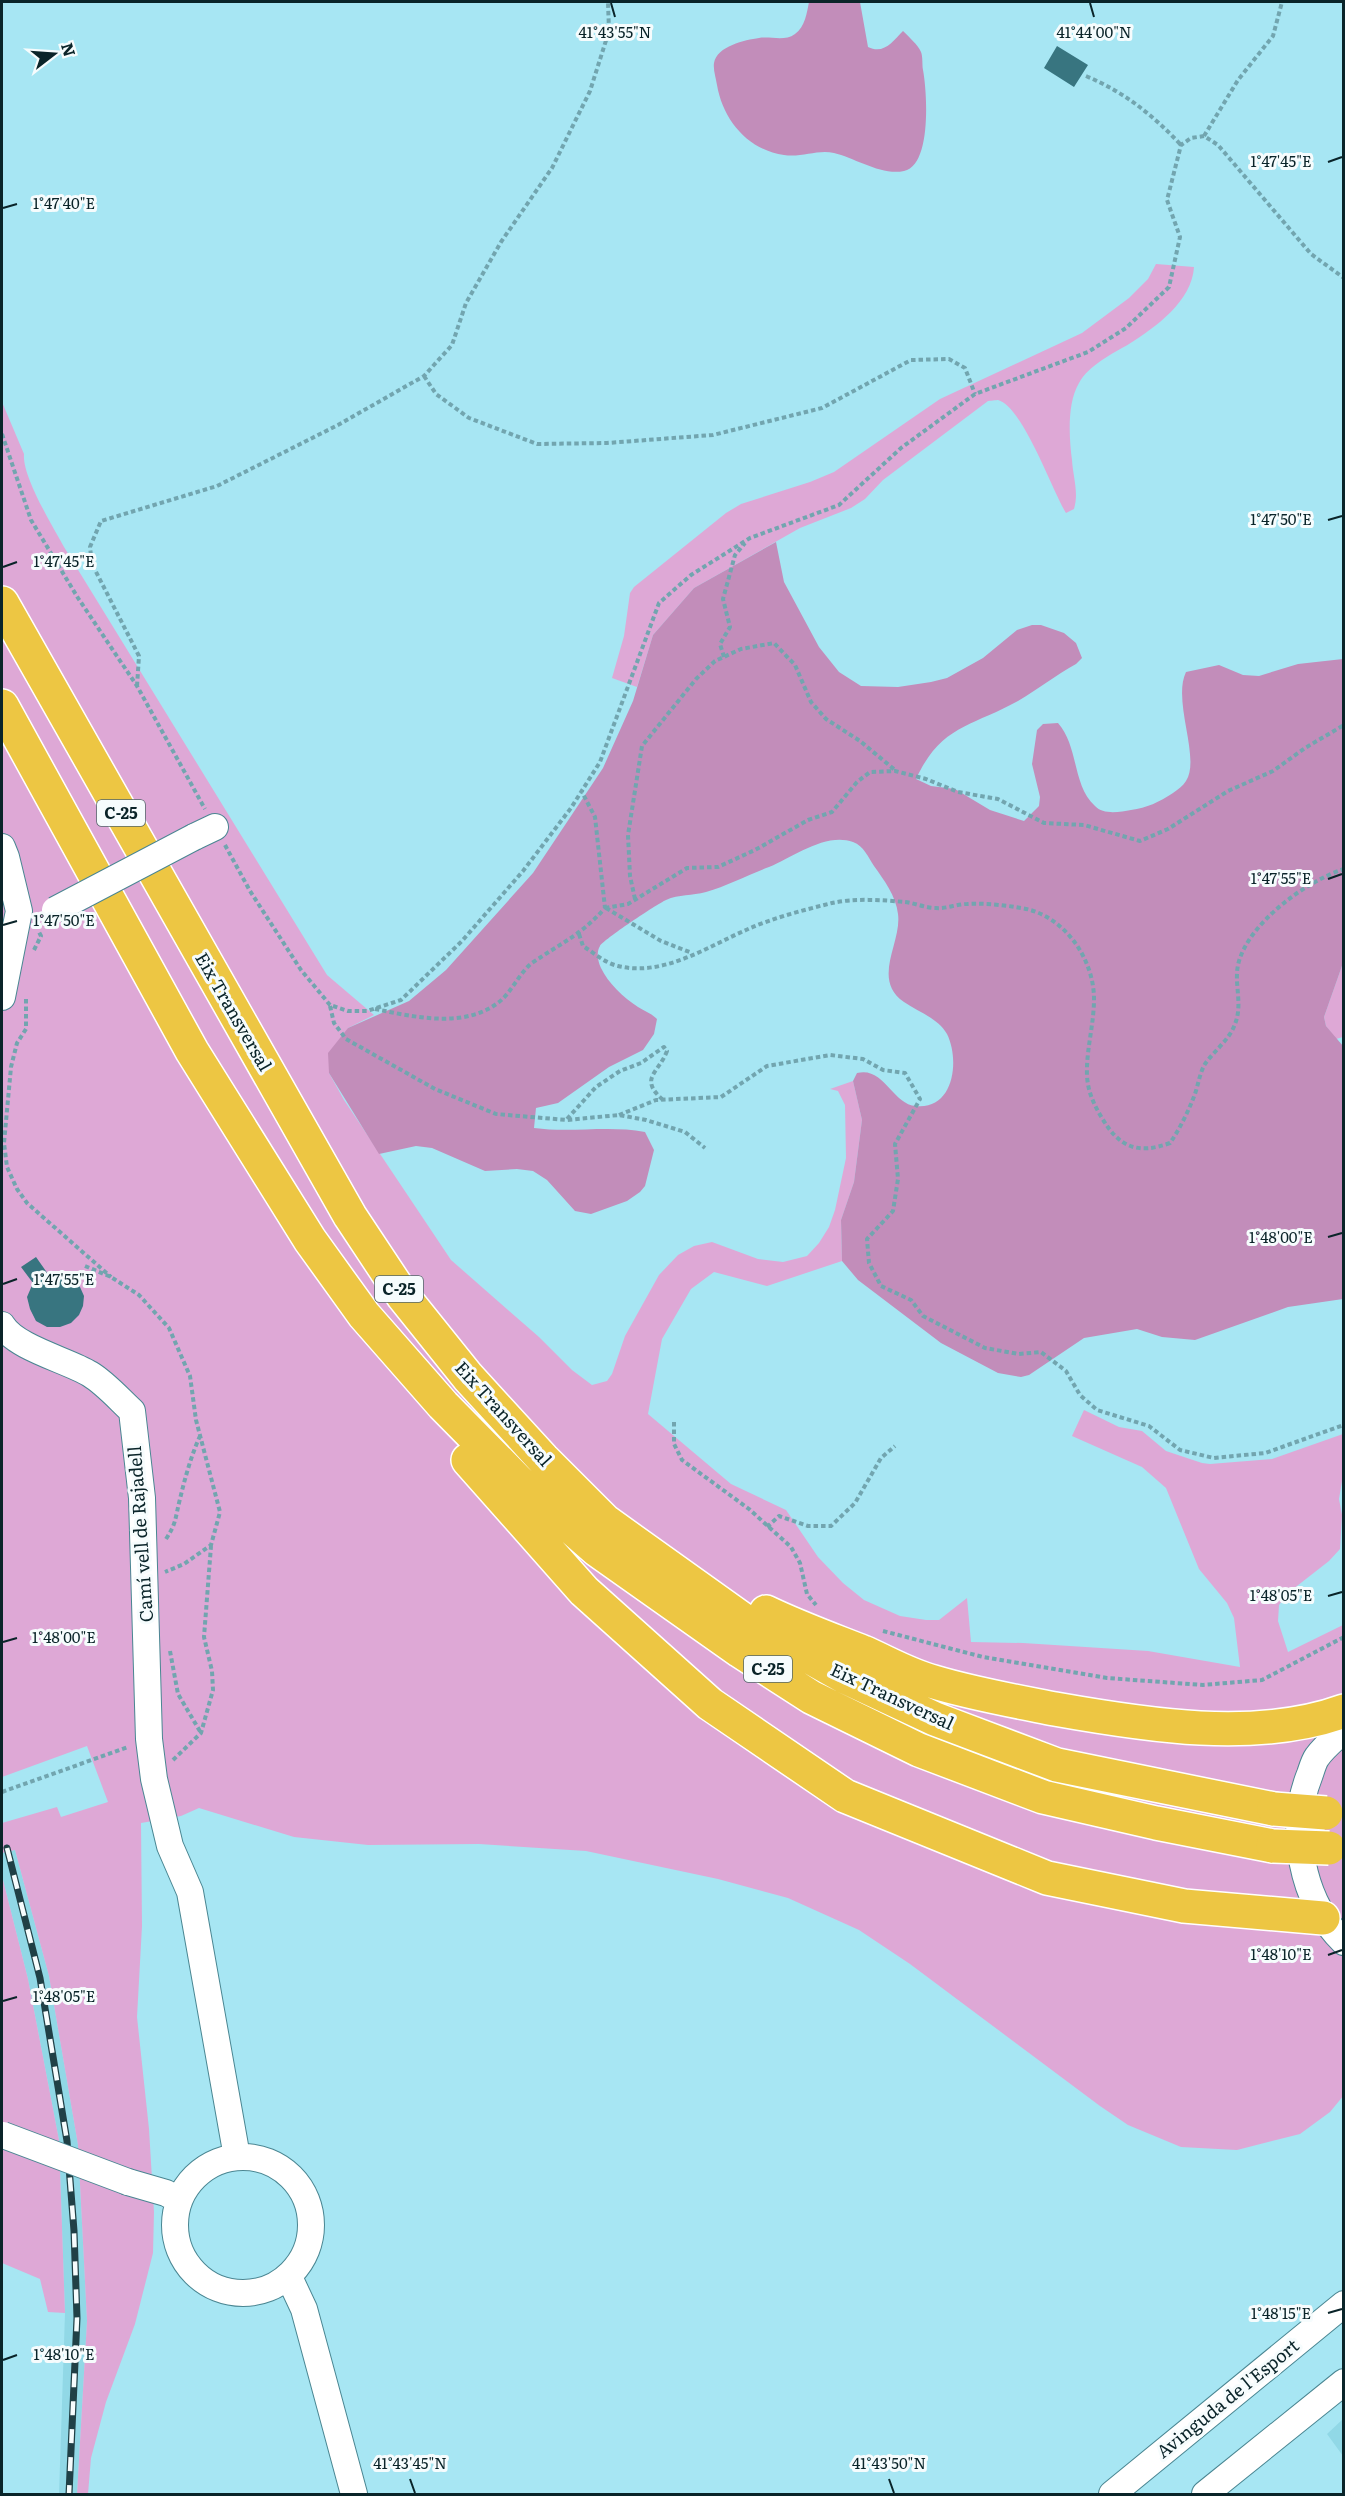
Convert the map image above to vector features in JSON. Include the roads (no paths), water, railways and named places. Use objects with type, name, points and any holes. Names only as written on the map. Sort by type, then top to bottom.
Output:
[{"type":"highway","name":"Eix Transversal","points":[[2,603],[350,1216],[403,1296],[468,1377],[543,1459],[605,1521],[742,1619],[843,1676],[935,1719],[1056,1765],[1274,1809],[1335,1814]]},
{"type":"highway","name":"Eix Transversal","points":[[2,706],[192,1051],[310,1240],[364,1315],[443,1405],[519,1482],[597,1550],[740,1651],[812,1697],[919,1750],[1043,1797],[1156,1823],[1273,1846],[1336,1848]]},
{"type":"highway","points":[[364,1315],[411,1395],[584,1591],[710,1704],[844,1796],[1047,1878],[1184,1906],[1333,1930]]},
{"type":"highway","points":[[605,1521],[722,1592],[932,1682],[1011,1701],[1090,1715],[1180,1726],[1242,1728],[1289,1724],[1323,1718],[1344,1711]]},
{"type":"street","points":[[2,847],[19,911],[36,916],[204,832]]},
{"type":"street","points":[[13,997],[36,916]]},
{"type":"street","name":"Camí vell de Rajadell","points":[[2,1325],[5,1332],[40,1352],[91,1374],[132,1411],[142,1498],[158,1578],[149,1739],[154,1779],[170,1846],[190,1892],[237,2157]]},
{"type":"street","points":[[1333,1930],[1308,1885],[1299,1841],[1303,1791],[1317,1757],[1344,1730]]},
{"type":"street","points":[[2,2135],[128,2182],[166,2193],[179,2200]]},
{"type":"street","points":[[237,2157],[257,2158],[276,2165],[293,2178],[305,2195],[312,2230],[308,2247],[300,2263],[289,2277],[260,2292],[244,2294],[228,2292],[210,2285],[194,2273],[176,2239],[175,2219],[179,2200],[188,2184],[202,2170],[218,2161],[237,2157]]},
{"type":"street","points":[[289,2277],[304,2309],[354,2494]]},
{"type":"street","name":"Avinguda de l'Esport","points":[[1112,2494],[1344,2304]]},
{"type":"street","points":[[1205,2494],[1344,2382]]},
{"type":"railway","points":[[7,1848],[40,1978],[67,2141],[74,2231],[77,2318],[69,2494]]}]
